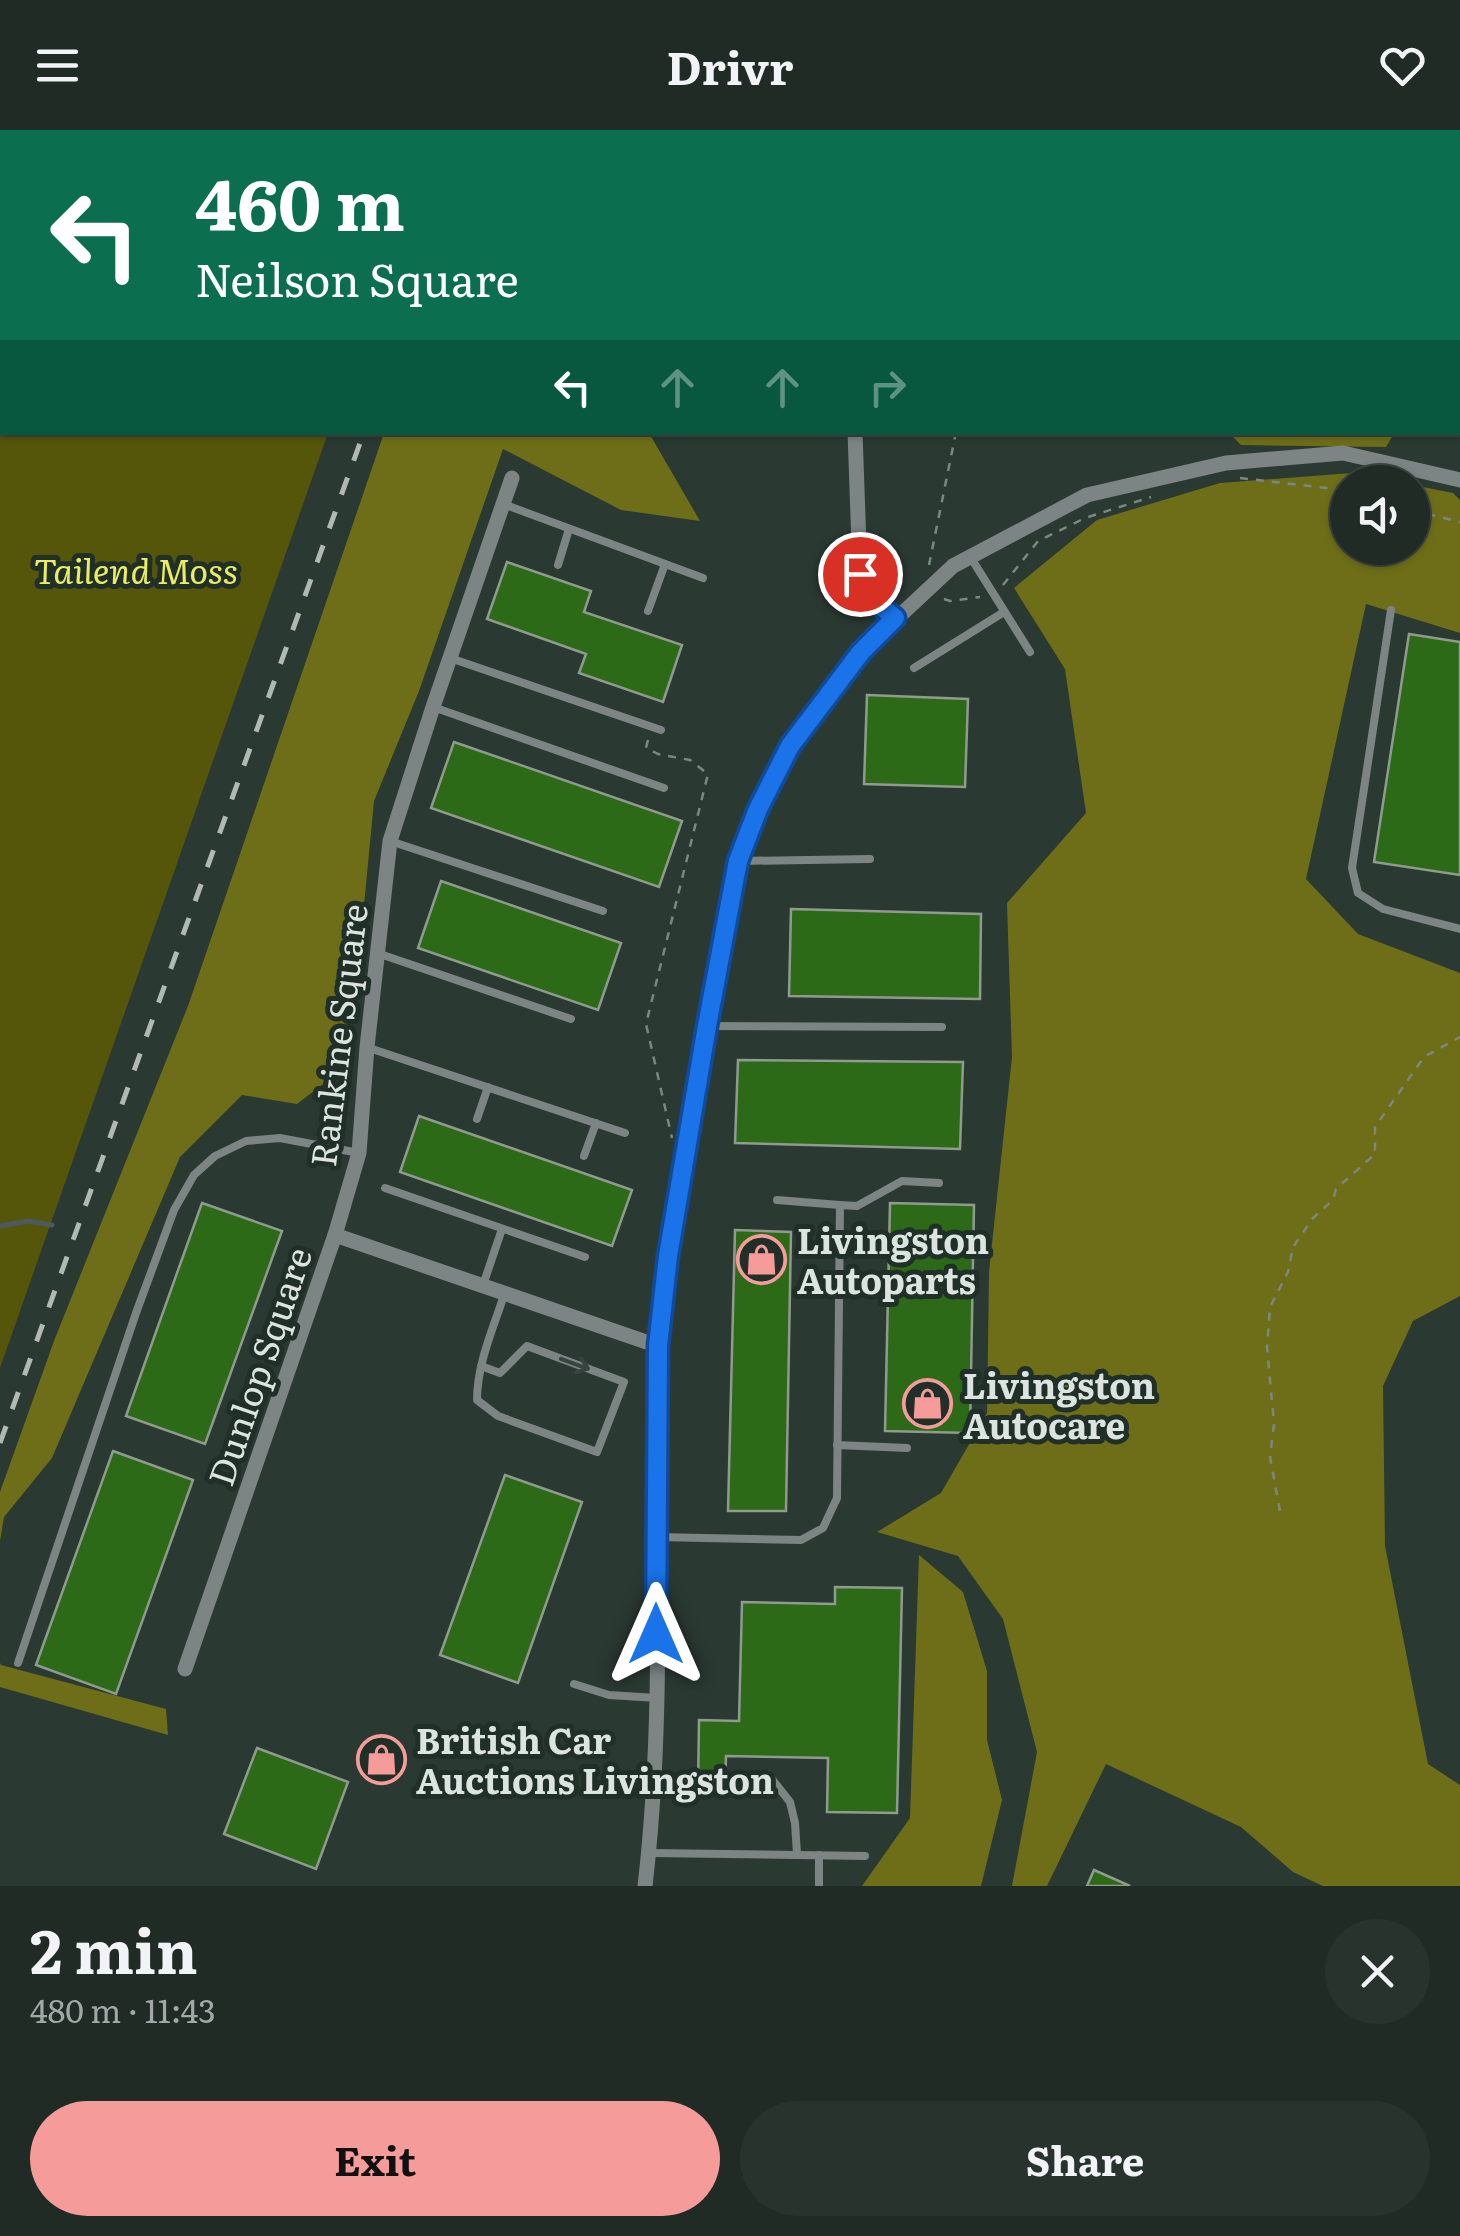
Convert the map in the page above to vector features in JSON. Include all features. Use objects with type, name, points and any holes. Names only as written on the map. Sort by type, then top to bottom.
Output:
[{"type":"street","points":[[855,435],[860,574],[875,601],[895,618]]},
{"type":"street","points":[[645,1886],[654,1797],[657,1698],[658,1346],[668,1256],[738,861],[758,809],[790,746],[861,652],[953,566],[1087,495],[1226,463],[1342,453],[1460,480]]},
{"type":"street","name":"Rankine Square","points":[[336,1234],[359,1153],[390,841],[512,478]]},
{"type":"street","name":"Dunlop Square","points":[[185,1669],[336,1234],[658,1346]]},
{"type":"lane","points":[[503,504],[703,578]]},
{"type":"lane","points":[[558,564],[569,529]]},
{"type":"lane","points":[[970,558],[1030,652]]},
{"type":"lane","points":[[648,611],[665,564]]},
{"type":"lane","points":[[1390,610],[1352,868],[1358,893],[1384,910],[1460,929]]},
{"type":"lane","points":[[914,668],[1004,612]]},
{"type":"lane","points":[[450,658],[656,728]]},
{"type":"lane","points":[[433,707],[664,788]]},
{"type":"lane","points":[[390,841],[603,911]]},
{"type":"lane","points":[[738,861],[870,858]]},
{"type":"lane","points":[[377,953],[571,1019]]},
{"type":"lane","points":[[707,1026],[942,1027]]},
{"type":"lane","points":[[368,1047],[626,1134]]},
{"type":"lane","points":[[477,1119],[488,1088]]},
{"type":"lane","points":[[584,1156],[596,1124]]},
{"type":"lane","points":[[18,1663],[136,1313],[174,1210],[194,1175],[214,1156],[246,1142],[280,1138],[359,1153]]},
{"type":"lane","points":[[777,1200],[857,1206],[902,1182],[939,1182]]},
{"type":"lane","points":[[385,1188],[585,1258]]},
{"type":"lane","points":[[656,1538],[800,1540],[823,1528],[837,1498],[840,1205]]},
{"type":"lane","points":[[483,1285],[502,1229]]},
{"type":"lane","points":[[481,1366],[500,1373],[527,1346],[624,1382],[597,1452],[498,1416],[477,1400],[477,1380],[481,1366],[506,1292]]},
{"type":"lane","points":[[837,1445],[907,1448]]},
{"type":"lane","points":[[574,1684],[608,1695],[657,1698]]},
{"type":"lane","points":[[768,1774],[790,1802],[796,1823],[797,1854]]},
{"type":"lane","points":[[649,1854],[865,1856]]},
{"type":"lane","points":[[819,1855],[819,1886]]},
{"type":"path","points":[[955,435],[924,592],[950,601],[994,595],[1038,541],[1085,518],[1152,497]]},
{"type":"path","points":[[1237,478],[1330,489]]},
{"type":"path","points":[[1430,514],[1460,522]]},
{"type":"path","points":[[656,728],[646,748],[690,760],[708,774],[646,1024],[673,1142]]},
{"type":"path","points":[[1280,1511],[1270,1458],[1274,1424],[1267,1347],[1270,1307],[1288,1272],[1294,1247],[1313,1218],[1333,1200],[1336,1189],[1375,1154],[1376,1127],[1424,1057],[1460,1037]]},
{"type":"green space","name":"Tailend Moss","points":[[0,435],[327,435],[0,1368]]},
{"type":"shaded area","points":[[383,435],[650,435],[700,521],[621,510],[503,449],[419,691],[374,801],[355,999],[323,1084],[297,1104],[242,1095],[180,1157],[52,1458],[4,1517],[0,1541],[0,1492],[54,1341],[188,1006]]},
{"type":"shaded area","points":[[1231,435],[1393,435],[1386,447],[1241,445]]},
{"type":"shaded area","points":[[1330,475],[1330,565],[1430,565],[1430,488],[1453,493],[1460,500],[1460,633],[1366,604],[1306,879],[1358,934],[1460,973],[1460,1296],[1413,1321],[1383,1386],[1385,1546],[1428,1764],[1460,1785],[1460,1886],[1323,1886],[1293,1872],[1241,1827],[1106,1764],[1047,1886],[1012,1886],[1037,1752],[1003,1619],[958,1556],[877,1532],[941,1493],[987,1413],[989,1272],[1012,1057],[1007,903],[1086,813],[1065,669],[1014,588],[1097,520],[1220,483]]},
{"type":"shaded area","points":[[919,1555],[963,1592],[987,1671],[987,1740],[1002,1800],[981,1886],[862,1886],[910,1818]]},
{"type":"shaded area","points":[[0,1663],[166,1709],[168,1735],[0,1687]]},
{"type":"building","points":[[507,562],[591,591],[584,612],[682,645],[663,702],[579,673],[586,654],[487,619]]},
{"type":"building","points":[[1409,634],[1460,642],[1460,875],[1374,862]]},
{"type":"building","points":[[867,695],[968,699],[965,787],[864,784]]},
{"type":"building","points":[[454,742],[682,821],[659,887],[431,808]]},
{"type":"building","points":[[441,881],[621,943],[598,1010],[418,948]]},
{"type":"building","points":[[791,909],[981,914],[980,999],[789,996]]},
{"type":"building","points":[[738,1060],[963,1062],[960,1149],[735,1143]]},
{"type":"building","points":[[419,1116],[632,1190],[612,1246],[400,1172]]},
{"type":"building","points":[[202,1203],[282,1231],[205,1444],[126,1416]]},
{"type":"building","points":[[890,1203],[974,1205],[970,1433],[885,1431]]},
{"type":"building","points":[[735,1230],[791,1232],[786,1511],[728,1511]]},
{"type":"building","points":[[113,1451],[193,1480],[116,1694],[36,1665]]},
{"type":"building","points":[[505,1475],[582,1502],[518,1683],[440,1655]]},
{"type":"building","points":[[835,1587],[902,1588],[897,1813],[827,1812],[828,1758],[726,1756],[725,1791],[698,1790],[699,1720],[739,1721],[742,1602],[835,1604]]},
{"type":"building","points":[[257,1748],[348,1782],[316,1869],[224,1834]]},
{"type":"building","points":[[1094,1870],[1130,1886],[1087,1886]]},
{"type":"waterway","points":[[0,1226],[28,1221],[52,1225]]},
{"type":"railway","points":[[0,1443],[363,435]]},
{"type":"place","name":"Livingston Autoparts","points":[[762,1259]]},
{"type":"place","name":"Livingston Autocare","points":[[928,1404]]},
{"type":"place","name":"British Car Auctions Livingston","points":[[381,1759]]},
{"type":"route","points":[[656,1634],[658,1346],[668,1256],[738,861],[758,809],[790,746],[861,652],[895,618],[875,601],[860,574]]}]
